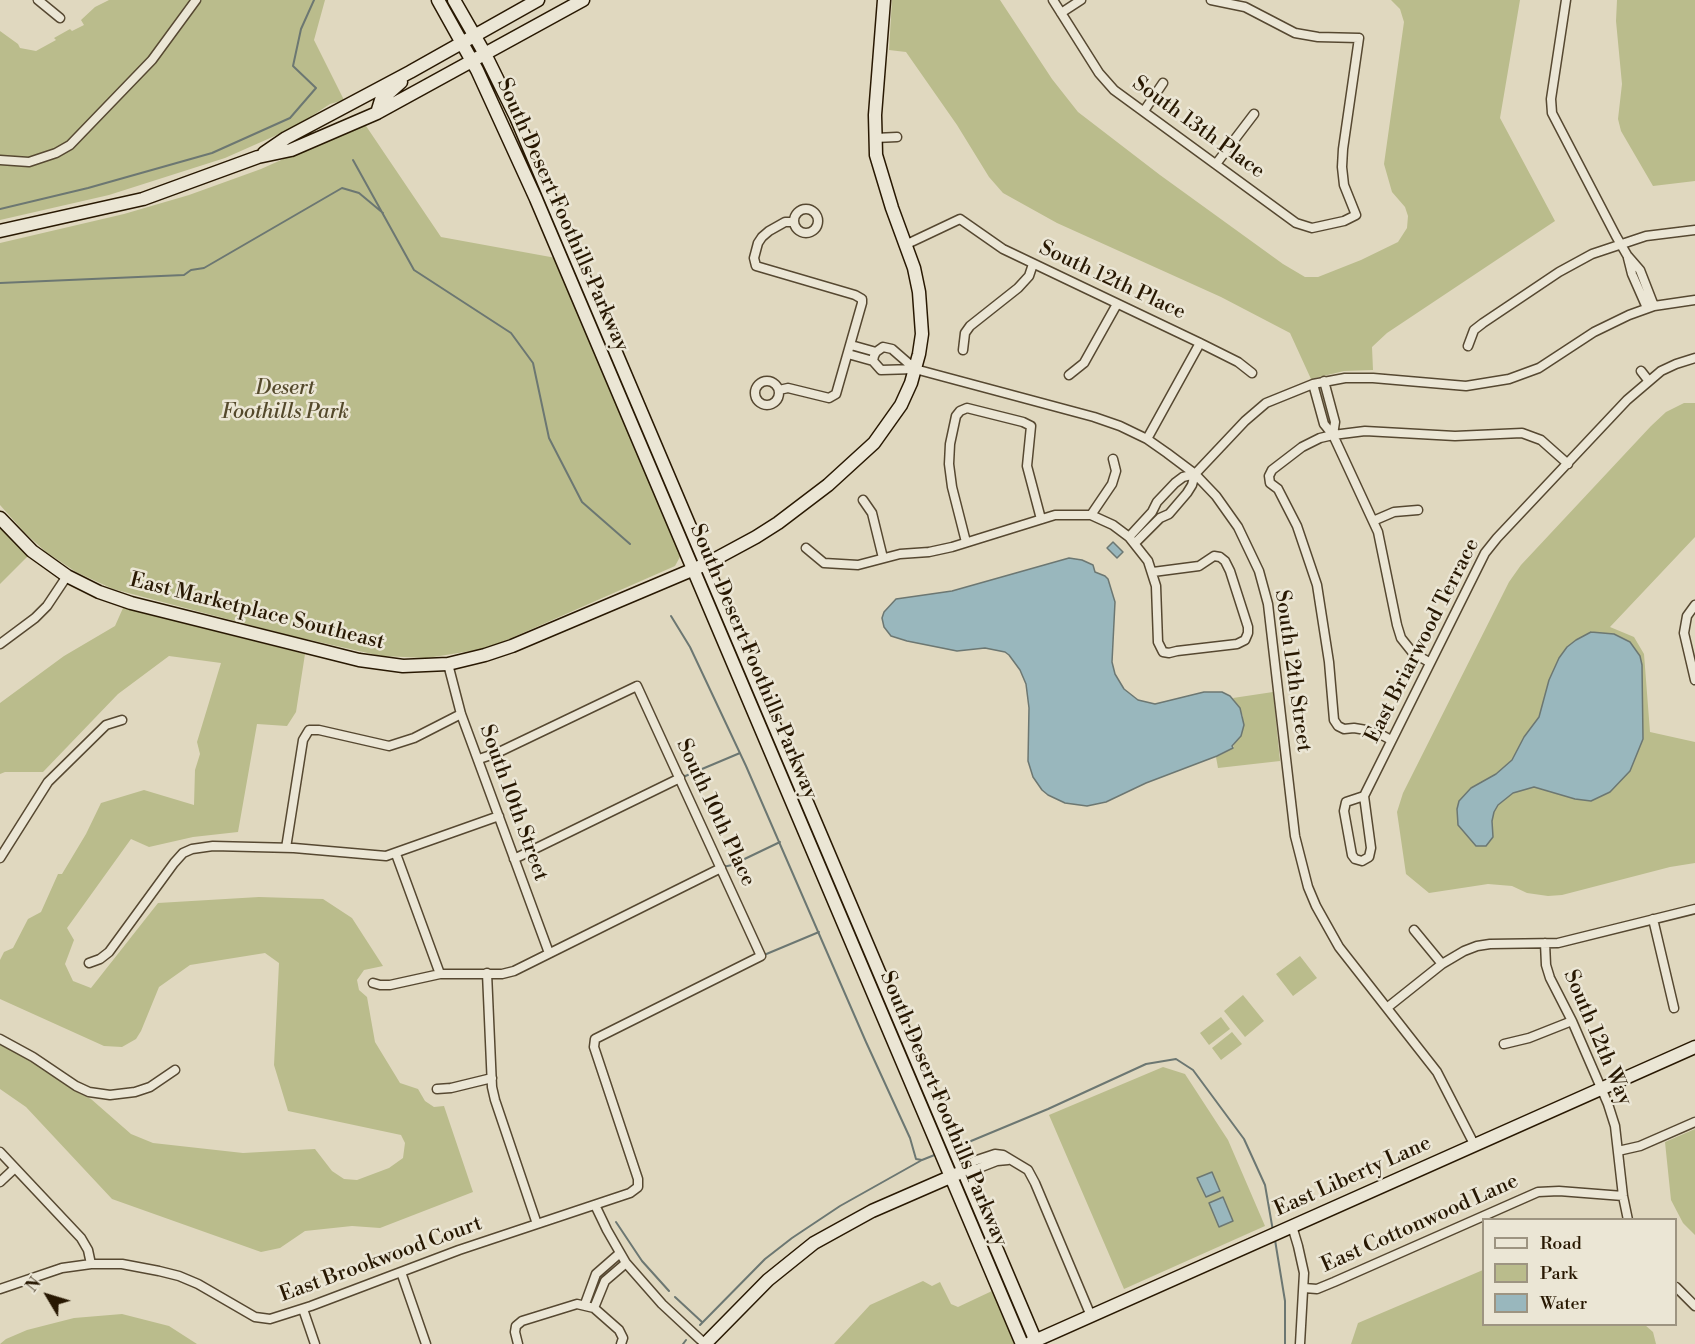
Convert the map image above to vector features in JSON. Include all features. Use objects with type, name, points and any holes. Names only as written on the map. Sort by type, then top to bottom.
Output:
[{"type":"street","points":[[38,0],[60,18]]},
{"type":"street","points":[[0,160],[29,162],[56,153],[70,145],[152,60],[196,0]]},
{"type":"street","name":"South Desert Foothills Parkway","points":[[438,0],[473,61],[536,199],[1022,1344]]},
{"type":"street","name":"South Desert Foothills Parkway","points":[[454,0],[475,35],[516,117],[964,1171],[1033,1343]]},
{"type":"street","points":[[258,158],[286,138],[538,0]]},
{"type":"street","points":[[0,231],[143,199],[258,158],[291,150],[377,113],[583,0]]},
{"type":"street","points":[[884,0],[875,115],[876,155],[920,292],[922,334],[915,369]]},
{"type":"street","name":"South 13th Place","points":[[1053,0],[1100,73],[1114,90],[1296,223],[1312,228],[1344,221],[1356,215],[1344,185],[1342,158],[1359,38],[1318,37],[1295,33],[1245,7],[1211,0]]},
{"type":"street","points":[[1061,13],[1081,0]]},
{"type":"street","points":[[1566,0],[1551,110],[1627,255],[1650,307]]},
{"type":"street","points":[[377,113],[381,100],[410,72]]},
{"type":"street","points":[[1144,111],[1163,83]]},
{"type":"street","points":[[1216,164],[1254,114]]},
{"type":"street","points":[[875,138],[897,137]]},
{"type":"street","name":"South 12th Place","points":[[905,245],[960,219],[1003,249],[1200,343],[1238,362],[1252,373]]},
{"type":"street","points":[[779,390],[788,388],[824,398],[833,397],[838,389],[850,349],[862,299],[855,294],[759,268],[754,263],[758,243],[762,237],[785,222],[793,222]]},
{"type":"street","points":[[1467,346],[1474,330],[1483,322],[1571,265],[1620,243],[1646,236],[1695,230]]},
{"type":"street","points":[[963,350],[965,333],[970,326],[1018,288],[1029,276],[1034,264]]},
{"type":"street","points":[[1132,540],[1160,518],[1169,514],[1192,485],[1195,474],[1245,421],[1266,403],[1324,381],[1373,378],[1466,386],[1509,379],[1539,368],[1608,324],[1650,307],[1695,300]]},
{"type":"street","points":[[1069,375],[1084,363],[1118,304]]},
{"type":"street","points":[[1147,439],[1200,343]]},
{"type":"street","name":"South 12th Street","points":[[875,356],[883,347],[892,349],[915,369]]},
{"type":"street","name":"South 12th Street","points":[[850,349],[875,356]]},
{"type":"street","name":"South 12th Street","points":[[875,356],[881,370],[915,369],[1120,426],[1147,439],[1195,474],[1216,496],[1238,527],[1259,571],[1268,604],[1295,836],[1308,887],[1332,936],[1437,1072],[1474,1144]]},
{"type":"street","name":"East Briarwood Terrace","points":[[1364,796],[1346,802],[1344,810],[1352,855],[1355,859],[1362,861],[1370,857],[1371,848],[1364,796],[1485,554],[1497,538],[1648,380],[1676,364],[1695,358]]},
{"type":"street","name":"East Marketplace Southeast","points":[[0,518],[32,551],[67,576],[99,592],[131,603],[368,663],[404,666],[448,664],[512,646],[706,564],[778,523],[828,485],[874,443],[901,405],[915,369]]},
{"type":"street","points":[[1641,371],[1648,380]]},
{"type":"street","points":[[1324,381],[1335,422],[1333,435]]},
{"type":"street","points":[[1313,384],[1324,424],[1333,435],[1373,521],[1383,552],[1401,638],[1413,653],[1429,662]]},
{"type":"street","points":[[966,542],[952,487],[949,465],[953,425],[960,411],[967,408],[1031,426],[1027,466],[1041,519]]},
{"type":"street","points":[[1321,413],[1332,410]]},
{"type":"street","points":[[1391,740],[1366,730],[1344,729],[1334,720],[1329,662],[1317,585],[1297,526],[1278,489],[1270,483],[1269,476],[1272,470],[1302,447],[1333,435],[1365,431],[1455,436],[1530,434],[1541,440],[1568,464]]},
{"type":"street","points":[[1091,515],[1112,484],[1116,471],[1113,459]]},
{"type":"street","points":[[1132,540],[1165,493],[1183,477],[1195,474]]},
{"type":"street","points":[[1165,493],[1177,504]]},
{"type":"street","points":[[863,500],[872,513],[883,558]]},
{"type":"street","points":[[1373,521],[1394,512],[1418,510]]},
{"type":"street","points":[[806,548],[824,563],[858,565],[900,554],[929,552],[952,547],[1055,515],[1091,515],[1113,525],[1132,540],[1148,561],[1153,572],[1157,594],[1158,642],[1163,652],[1169,654],[1177,651],[1237,644],[1245,640],[1248,627],[1230,572],[1225,561],[1220,557],[1214,556],[1198,566],[1153,572]]},
{"type":"street","points":[[0,644],[47,606],[67,576]]},
{"type":"street","points":[[1695,605],[1687,616],[1684,633],[1695,680]]},
{"type":"street","name":"South 10th Street","points":[[448,664],[461,714],[549,954]]},
{"type":"street","name":"South 10th Place","points":[[479,759],[497,753],[637,686],[761,956],[595,1039],[594,1047],[638,1179],[638,1187]]},
{"type":"street","points":[[286,848],[303,740],[309,729],[388,746],[414,738],[461,714]]},
{"type":"street","points":[[0,858],[48,782],[106,725],[122,720]]},
{"type":"street","points":[[514,859],[680,778]]},
{"type":"street","points":[[89,963],[109,952],[174,863],[192,849],[201,847],[286,848],[386,856],[499,816]]},
{"type":"street","points":[[396,854],[440,974]]},
{"type":"street","points":[[373,983],[390,985],[440,974],[502,974],[514,971],[721,868]]},
{"type":"street","points":[[1388,1008],[1442,964],[1477,946],[1558,943],[1695,909]]},
{"type":"street","points":[[1653,919],[1674,1008]]},
{"type":"street","points":[[1414,930],[1419,939],[1442,964]]},
{"type":"street","name":"South 12th Way","points":[[1545,942],[1546,965],[1550,978],[1572,1021],[1615,1126],[1628,1218]]},
{"type":"street","points":[[859,963],[872,957]]},
{"type":"street","points":[[487,973],[492,1077],[500,1117],[537,1224]]},
{"type":"street","points":[[1504,1044],[1529,1038],[1572,1021]]},
{"type":"street","points":[[0,1039],[89,1092],[110,1095],[135,1092],[150,1087],[175,1070]]},
{"type":"street","name":"East Liberty Lane","points":[[1033,1343],[1261,1239],[1695,1047]]},
{"type":"street","points":[[437,1089],[451,1088],[492,1077]]},
{"type":"street","points":[[1618,1151],[1640,1146],[1695,1122]]},
{"type":"street","points":[[0,1152],[81,1238],[88,1250],[91,1264]]},
{"type":"street","points":[[595,1204],[626,1263],[662,1304],[705,1344],[768,1280],[814,1243],[872,1211],[964,1171],[974,1170],[990,1159],[1008,1160],[1028,1170],[1031,1175],[1091,1316]]},
{"type":"street","points":[[0,1182],[15,1168]]},
{"type":"street","name":"East Brookwood Court","points":[[0,1289],[47,1272],[91,1264],[139,1266],[179,1276],[198,1284],[255,1317],[270,1319],[630,1193],[638,1187]]},
{"type":"street","name":"East Cottonwood Lane","points":[[1304,1288],[1317,1288],[1334,1282],[1538,1191],[1623,1196]]},
{"type":"street","points":[[1288,1227],[1302,1262],[1304,1288],[1300,1344]]},
{"type":"street","points":[[590,1306],[596,1274],[620,1253]]},
{"type":"street","points":[[590,1306],[605,1281],[626,1263]]},
{"type":"street","points":[[401,1272],[426,1344]]},
{"type":"street","points":[[1677,1288],[1695,1306]]},
{"type":"street","points":[[518,1344],[516,1326],[522,1321],[578,1304],[590,1306],[619,1330],[622,1341]]},
{"type":"street","points":[[303,1309],[315,1344]]},
{"type":"green space","points":[[109,0],[325,0],[314,40],[344,100],[330,104],[295,127],[225,158],[109,195],[0,220],[0,31],[20,48],[36,51],[70,29],[72,31],[84,25],[81,20],[95,7]]},
{"type":"green space","points":[[892,0],[1000,0],[1052,79],[1078,112],[1283,264],[1305,277],[1318,277],[1398,242],[1407,228],[1408,216],[1405,207],[1392,192],[1384,164],[1404,22],[1400,9],[1391,0],[1520,0],[1500,118],[1555,221],[1387,333],[1372,347],[1373,370],[1344,371],[1311,379],[1290,333],[1221,297],[1057,223],[1003,193],[989,177],[957,125],[906,52],[889,50]]},
{"type":"green space","points":[[1617,0],[1695,0],[1695,181],[1653,186],[1621,131],[1618,119],[1622,84],[1616,21]]},
{"type":"green space","name":"Desert Foothills Park","points":[[364,123],[441,237],[556,258],[680,551],[681,555],[675,566],[500,643],[477,650],[427,658],[381,656],[288,635],[113,589],[76,572],[46,552],[0,505],[0,243],[124,214],[189,195],[261,169]]},
{"type":"green space","points":[[1684,403],[1695,403],[1695,537],[1610,627],[1634,637],[1644,654],[1650,732],[1695,742],[1695,863],[1670,867],[1562,895],[1527,893],[1512,886],[1488,884],[1429,893],[1406,874],[1397,812],[1403,793],[1509,582],[1521,565],[1651,426],[1666,412]]},
{"type":"green space","points":[[0,527],[29,555],[0,584]]},
{"type":"green space","points":[[123,608],[305,654],[296,712],[287,726],[257,724],[238,832],[193,837],[149,847],[131,839],[67,928],[74,940],[65,964],[73,981],[91,988],[158,903],[259,897],[323,899],[352,918],[383,966],[364,970],[357,980],[359,990],[367,997],[375,1042],[400,1083],[418,1089],[425,1101],[434,1107],[444,1106],[473,1192],[380,1228],[352,1226],[305,1231],[280,1248],[261,1252],[112,1199],[26,1107],[0,1089],[0,1045],[21,1054],[73,1090],[91,1099],[131,1134],[153,1143],[243,1153],[315,1149],[332,1171],[344,1179],[357,1180],[389,1168],[403,1158],[405,1143],[401,1135],[288,1111],[274,1065],[279,963],[265,953],[190,965],[159,987],[141,1031],[136,1039],[122,1047],[104,1046],[0,999],[0,960],[4,952],[13,948],[28,919],[41,912],[58,874],[62,874],[101,803],[144,790],[194,805],[195,770],[200,754],[197,742],[221,663],[169,656],[118,694],[43,772],[0,774],[0,703],[64,656],[115,626]]},
{"type":"green space","points":[[1273,692],[1280,761],[1218,768],[1216,757],[1233,748],[1243,716],[1233,698]]},
{"type":"green space","points":[[1300,956],[1317,978],[1293,996],[1276,974]]},
{"type":"green space","points":[[1243,995],[1264,1021],[1245,1037],[1224,1011]]},
{"type":"green space","points":[[1221,1017],[1230,1029],[1209,1045],[1200,1033]]},
{"type":"green space","points":[[1232,1032],[1242,1044],[1221,1060],[1212,1048]]},
{"type":"green space","points":[[1163,1067],[1185,1074],[1228,1140],[1265,1226],[1124,1289],[1049,1115]]},
{"type":"green space","points":[[1695,1129],[1695,1235],[1683,1223],[1671,1200],[1665,1142]]},
{"type":"green space","points":[[1482,1270],[1482,1326],[1646,1326],[1653,1332],[1656,1344],[1351,1344],[1358,1323]]},
{"type":"green space","points":[[923,1281],[932,1286],[940,1282],[951,1304],[958,1307],[992,1291],[1015,1344],[834,1344],[870,1305]]},
{"type":"green space","points":[[122,1314],[169,1326],[197,1344],[0,1344],[27,1330],[74,1318]]},
{"type":"water","points":[[1113,542],[1123,552],[1117,558],[1107,548]]},
{"type":"water","points":[[1069,558],[1093,565],[1095,572],[1108,579],[1115,602],[1112,662],[1115,674],[1124,689],[1138,700],[1155,704],[1204,692],[1222,692],[1230,696],[1240,708],[1244,725],[1241,736],[1232,746],[1233,748],[1146,783],[1106,802],[1087,806],[1065,803],[1048,795],[1033,777],[1028,761],[1029,708],[1026,684],[1020,670],[1009,655],[985,648],[957,651],[907,641],[891,636],[884,627],[882,618],[884,612],[896,599],[952,591]]},
{"type":"water","points":[[1591,632],[1614,634],[1630,642],[1640,656],[1643,739],[1630,771],[1610,792],[1591,801],[1575,799],[1534,787],[1513,793],[1498,805],[1494,812],[1493,837],[1486,846],[1476,846],[1458,825],[1459,801],[1471,788],[1496,774],[1512,760],[1524,737],[1539,717],[1549,680],[1559,658],[1567,647]]},
{"type":"water","points":[[1212,1172],[1220,1191],[1206,1197],[1197,1178]]},
{"type":"water","points":[[1223,1197],[1233,1221],[1219,1227],[1209,1203]]},
{"type":"waterway","points":[[0,209],[88,188],[212,153],[290,118],[316,88],[293,66],[301,29],[314,0]]},
{"type":"waterway","points":[[353,160],[414,270],[511,333],[533,363],[549,438],[582,502],[630,544]]},
{"type":"waterway","points":[[0,283],[184,275],[191,270],[204,268],[342,188],[359,193],[383,213]]},
{"type":"waterway","points":[[671,616],[690,647],[746,766],[910,1138],[916,1159],[922,1160],[937,1154]]},
{"type":"waterway","points":[[683,777],[740,753]]},
{"type":"waterway","points":[[723,867],[780,842]]},
{"type":"waterway","points":[[764,955],[819,932]]},
{"type":"waterway","points":[[959,1146],[1048,1109],[1146,1064],[1176,1059],[1193,1070],[1244,1139],[1265,1185],[1273,1231]]},
{"type":"waterway","points":[[700,1325],[765,1259],[792,1238],[840,1206],[922,1160]]},
{"type":"waterway","points":[[616,1222],[642,1261],[669,1291]]},
{"type":"waterway","points":[[1275,1240],[1285,1301],[1285,1344]]},
{"type":"waterway","points":[[675,1297],[702,1322]]},
{"type":"waterway","points":[[683,1344],[686,1340]]}]
